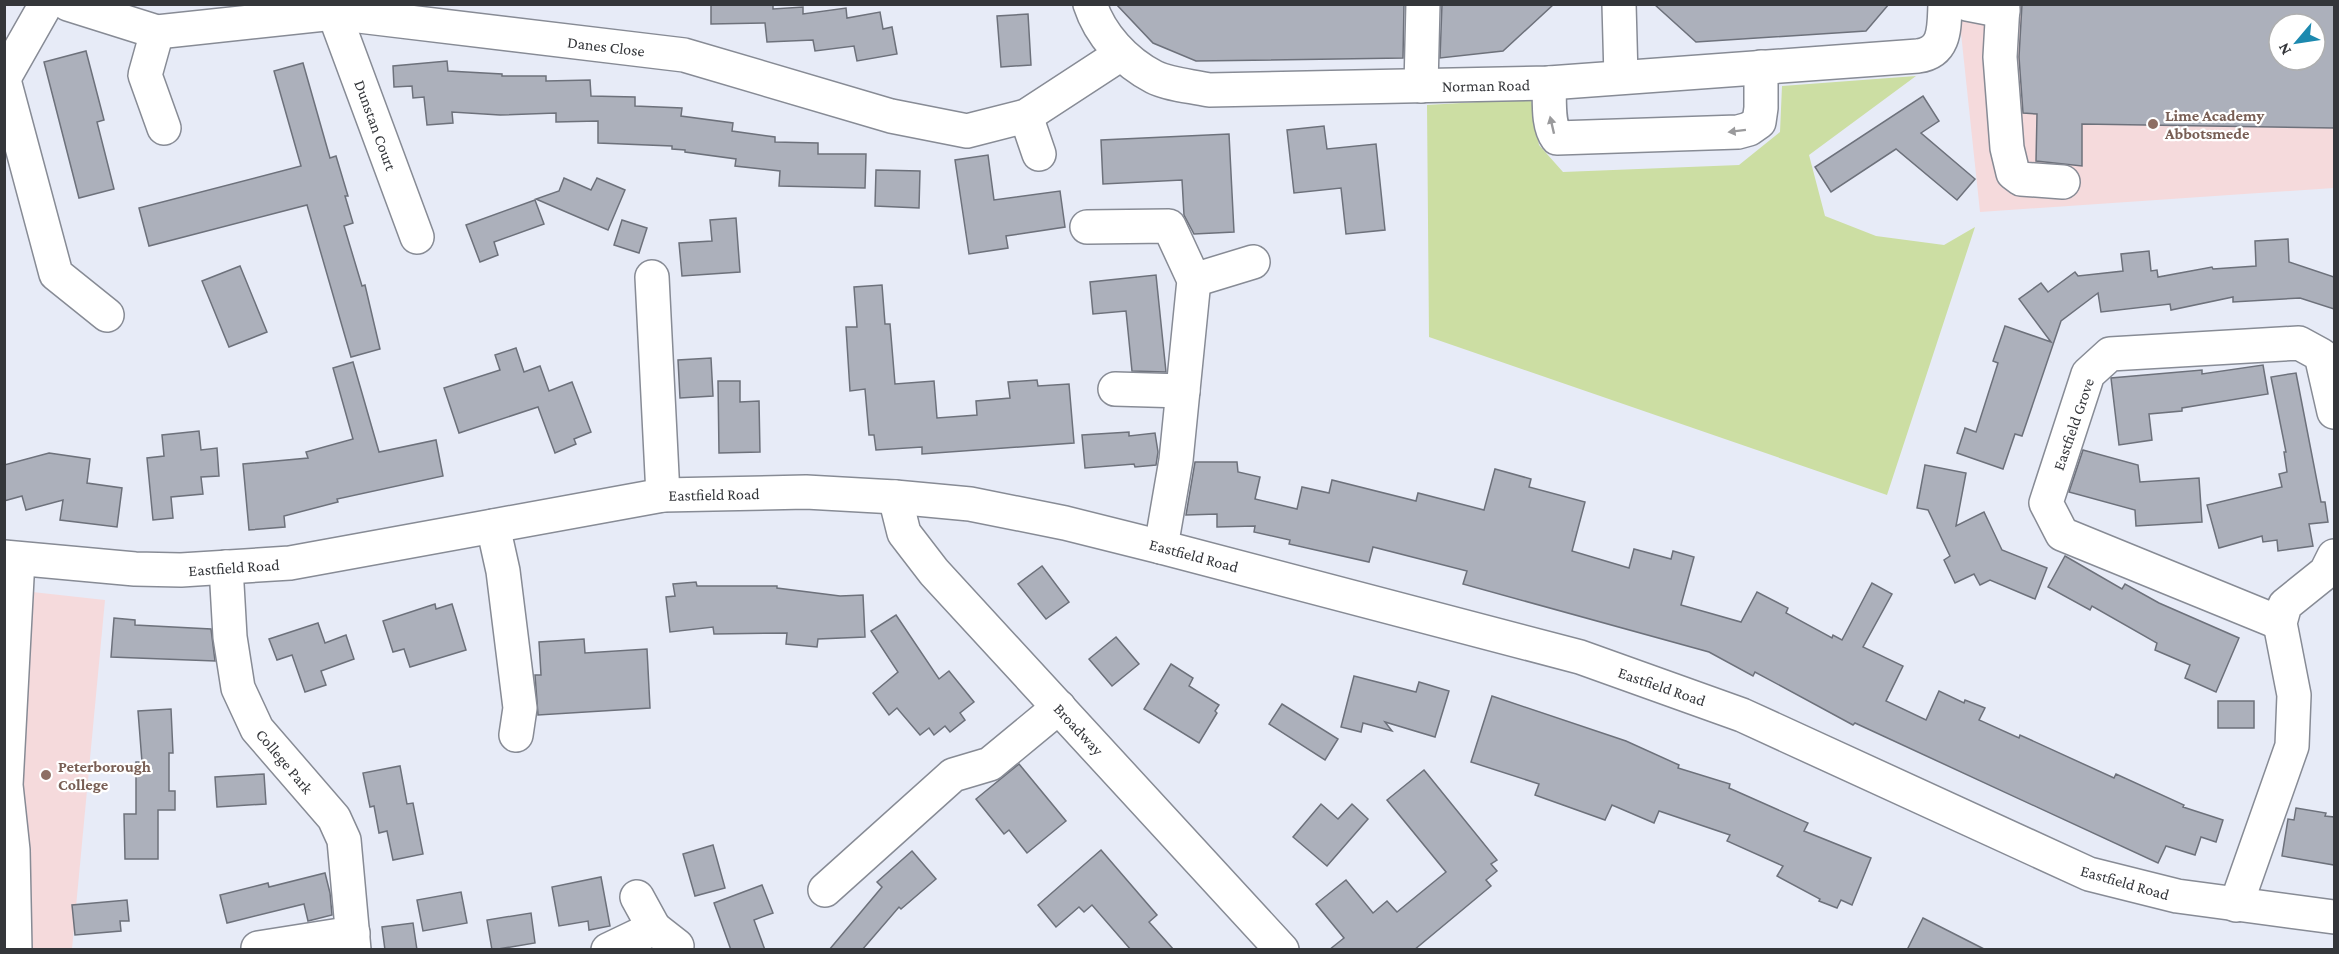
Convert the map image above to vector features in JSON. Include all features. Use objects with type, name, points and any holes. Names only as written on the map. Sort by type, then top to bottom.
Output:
[{"type":"street","points":[[46,4],[4,79],[56,274],[107,315]]},
{"type":"street","name":"Danes Close","points":[[68,4],[157,32],[334,13],[684,55],[891,116],[967,131],[1026,116],[1121,54]]},
{"type":"street","name":"Norman Road","points":[[1090,4],[1095,20],[1121,54],[1155,78],[1209,90],[1549,83],[1918,56],[1931,52],[1942,40],[1945,4]]},
{"type":"street","points":[[1421,86],[1423,4]]},
{"type":"street","points":[[1619,4],[1622,76]]},
{"type":"street","points":[[1968,4],[2003,8],[2000,57],[2007,148],[2013,173],[2021,179],[2063,182]]},
{"type":"street","name":"Dunstan Court","points":[[334,13],[417,237]]},
{"type":"street","points":[[157,32],[146,75],[164,128]]},
{"type":"street","points":[[1549,83],[1550,118],[1557,138],[1738,132],[1749,129],[1759,122],[1761,67]]},
{"type":"street","points":[[1026,116],[1040,154]]},
{"type":"street","points":[[1088,227],[1168,226],[1194,280],[1176,460],[1161,547]]},
{"type":"street","points":[[1194,280],[1252,262]]},
{"type":"street","points":[[652,278],[663,495]]},
{"type":"street","name":"Eastfield Grove","points":[[2280,623],[2062,534],[2046,503],[2088,374],[2110,354],[2299,344],[2321,354],[2334,412]]},
{"type":"street","points":[[1115,389],[1183,391]]},
{"type":"street","name":"Eastfield Road","points":[[11,558],[135,569],[181,570],[290,563],[663,495],[806,492],[895,497],[980,506],[1065,523],[1161,547],[1580,657],[1742,715],[2088,874],[2177,896],[2334,917]]},
{"type":"street","name":"Broadway","points":[[895,497],[904,533],[928,564],[1282,950]]},
{"type":"street","points":[[493,526],[503,570],[520,708],[516,735]]},
{"type":"street","points":[[2236,904],[2292,746],[2294,695],[2280,623],[2285,604],[2326,572],[2334,556]]},
{"type":"street","points":[[11,558],[5,783],[13,850],[15,950]]},
{"type":"street","name":"College Park","points":[[226,567],[230,637],[238,688],[257,729],[334,818],[344,840],[354,941]]},
{"type":"street","points":[[825,890],[953,775],[990,764],[1059,707]]},
{"type":"street","points":[[608,950],[665,937],[637,897]]},
{"type":"street","points":[[258,948],[354,941]]},
{"type":"shaded area","name":"Lime Academy Abbotsmede","points":[[1958,5],[2334,5],[2334,188],[1980,212]]},
{"type":"shaded area","name":"Peterborough College","points":[[5,589],[105,600],[72,949],[5,950]]},
{"type":"green space","points":[[1916,76],[1809,155],[1825,216],[1876,236],[1944,245],[1975,227],[1887,495],[1429,337],[1427,105],[1531,99],[1539,145],[1563,172],[1739,165],[1780,132],[1782,86]]},
{"type":"building","points":[[711,4],[773,4],[773,9],[803,7],[803,14],[846,8],[847,18],[880,12],[883,29],[892,27],[897,54],[857,61],[854,46],[815,51],[813,40],[767,42],[765,23],[711,24]]},
{"type":"building","points":[[1116,4],[1404,4],[1403,58],[1196,61],[1153,43]]},
{"type":"building","points":[[1442,4],[1554,4],[1503,51],[1440,58]]},
{"type":"building","points":[[1654,4],[1889,4],[1866,31],[1696,42]]},
{"type":"building","points":[[2022,4],[2334,4],[2334,128],[2082,124],[2082,166],[2036,161],[2037,114],[2023,113],[2019,57]]},
{"type":"building","points":[[1028,14],[1031,65],[1001,67],[997,16]]},
{"type":"building","points":[[86,51],[104,120],[97,122],[114,189],[79,198],[44,62]]},
{"type":"building","points":[[447,61],[448,71],[502,74],[502,76],[546,76],[546,81],[590,80],[591,96],[635,97],[635,106],[682,108],[681,116],[733,123],[732,131],[775,137],[775,142],[818,143],[818,154],[866,154],[865,188],[779,186],[780,171],[735,166],[736,159],[685,152],[685,150],[672,149],[672,146],[598,143],[598,121],[556,122],[556,113],[500,115],[452,112],[453,123],[427,125],[424,97],[413,98],[412,86],[394,87],[393,66]]},
{"type":"building","points":[[303,63],[330,158],[336,156],[348,196],[345,196],[353,223],[344,226],[362,286],[365,285],[380,349],[351,357],[307,205],[149,246],[139,208],[301,166],[274,71]]},
{"type":"building","points":[[1923,96],[1939,121],[1921,133],[1975,179],[1957,200],[1896,149],[1831,192],[1815,167]]},
{"type":"building","points":[[1324,126],[1327,149],[1376,144],[1385,230],[1346,234],[1341,188],[1294,193],[1287,130]]},
{"type":"building","points":[[1229,134],[1234,232],[1194,234],[1184,215],[1182,180],[1103,184],[1101,140]]},
{"type":"building","points":[[988,155],[994,200],[1060,191],[1065,227],[1006,236],[1008,248],[969,254],[955,160]]},
{"type":"building","points":[[876,170],[920,171],[919,208],[875,206]]},
{"type":"building","points":[[564,178],[591,190],[597,178],[625,190],[608,230],[536,199],[559,191]]},
{"type":"building","points":[[535,200],[544,224],[494,242],[498,255],[480,262],[466,225]]},
{"type":"building","points":[[736,218],[740,272],[682,276],[679,243],[712,241],[710,220]]},
{"type":"building","points":[[622,220],[647,228],[639,253],[614,245]]},
{"type":"building","points":[[2288,239],[2289,262],[2334,277],[2334,309],[2300,298],[2233,302],[2233,297],[2171,310],[2170,304],[2101,312],[2098,293],[2061,321],[2022,436],[2015,434],[2003,469],[1957,453],[1965,428],[1976,432],[1998,363],[1993,361],[2005,326],[2051,342],[2019,299],[2041,283],[2048,292],[2075,272],[2078,276],[2123,271],[2121,254],[2149,251],[2151,271],[2157,270],[2158,277],[2212,267],[2213,269],[2256,266],[2255,241]]},
{"type":"building","points":[[240,266],[267,332],[229,347],[202,281]]},
{"type":"building","points":[[1156,275],[1166,372],[1132,371],[1126,311],[1093,314],[1090,282]]},
{"type":"building","points":[[882,285],[885,324],[890,324],[895,384],[934,381],[937,418],[977,415],[976,401],[1010,398],[1008,382],[1037,380],[1038,386],[1069,384],[1074,443],[922,454],[922,447],[876,450],[874,435],[869,435],[865,389],[850,391],[846,327],[857,327],[854,287]]},
{"type":"building","points":[[516,348],[524,372],[540,366],[549,391],[572,382],[591,432],[574,439],[576,444],[555,453],[538,407],[459,433],[444,388],[500,370],[495,355]]},
{"type":"building","points":[[711,358],[713,396],[680,398],[678,360]]},
{"type":"building","points":[[353,362],[379,452],[436,440],[443,476],[337,499],[338,502],[284,516],[285,527],[249,530],[243,464],[308,458],[306,452],[353,439],[333,368]]},
{"type":"building","points":[[2263,365],[2268,394],[2182,408],[2182,411],[2149,414],[2152,440],[2119,445],[2111,378],[2202,370],[2202,374]]},
{"type":"building","points":[[2296,373],[2321,502],[2325,502],[2328,522],[2309,524],[2313,546],[2278,551],[2277,540],[2263,542],[2262,536],[2219,548],[2207,505],[2282,487],[2279,474],[2287,472],[2284,452],[2286,452],[2271,377]]},
{"type":"building","points":[[718,381],[740,381],[740,402],[759,401],[760,452],[719,453]]},
{"type":"building","points":[[199,431],[201,450],[217,448],[219,476],[201,477],[203,494],[171,497],[173,518],[153,520],[147,458],[164,456],[162,435]]},
{"type":"building","points":[[1129,432],[1129,436],[1155,433],[1158,452],[1156,465],[1135,467],[1134,464],[1085,468],[1082,435]]},
{"type":"building","points":[[2083,450],[2138,465],[2140,482],[2199,478],[2202,522],[2136,526],[2135,510],[2069,492]]},
{"type":"building","points":[[49,453],[90,459],[87,483],[122,488],[117,527],[60,520],[63,500],[26,510],[22,496],[4,501],[4,465]]},
{"type":"building","points":[[1195,462],[1237,462],[1238,472],[1260,477],[1255,499],[1297,509],[1302,487],[1329,493],[1332,480],[1416,501],[1418,493],[1484,510],[1495,469],[1531,479],[1529,487],[1585,502],[1572,551],[1629,568],[1634,549],[1671,559],[1673,551],[1694,557],[1681,605],[1741,622],[1757,592],[1788,608],[1786,613],[1832,638],[1833,635],[1842,640],[1872,583],[1892,594],[1863,647],[1903,666],[1886,701],[1926,720],[1939,691],[1964,703],[1965,700],[1985,708],[1979,720],[2019,738],[2020,735],[2114,778],[2116,774],[2184,805],[2183,807],[2223,820],[2216,842],[2201,837],[2195,855],[2166,846],[2158,863],[1855,723],[1853,725],[1755,672],[1753,676],[1709,652],[1463,584],[1467,571],[1373,547],[1369,562],[1289,544],[1290,540],[1254,532],[1255,526],[1217,527],[1217,514],[1186,515]]},
{"type":"building","points":[[1925,465],[1966,473],[1956,526],[1984,512],[2002,550],[2047,568],[2035,599],[1990,580],[1980,585],[1974,574],[1955,583],[1944,560],[1950,556],[1928,510],[1917,508]]},
{"type":"building","points":[[2065,556],[2122,589],[2125,584],[2159,603],[2239,638],[2216,692],[2185,678],[2190,665],[2155,650],[2157,643],[2092,606],[2090,610],[2048,587]]},
{"type":"building","points":[[1042,566],[1069,602],[1046,619],[1018,584]]},
{"type":"building","points":[[696,582],[697,586],[777,586],[777,588],[840,596],[863,595],[865,637],[818,639],[817,647],[786,644],[787,633],[714,634],[713,627],[670,632],[666,597],[675,596],[673,584]]},
{"type":"building","points":[[435,604],[436,609],[452,604],[466,650],[410,667],[404,649],[393,652],[383,621]]},
{"type":"building","points":[[896,615],[939,679],[949,671],[974,702],[960,713],[965,720],[950,732],[945,726],[934,735],[929,728],[920,735],[897,708],[889,715],[873,693],[898,672],[871,631]]},
{"type":"building","points":[[114,618],[135,620],[135,625],[211,629],[215,661],[111,657]]},
{"type":"building","points":[[318,623],[325,643],[346,635],[354,659],[321,671],[326,685],[305,692],[292,655],[277,660],[269,639]]},
{"type":"building","points":[[1116,637],[1139,664],[1112,686],[1089,659]]},
{"type":"building","points":[[584,639],[585,653],[647,649],[650,708],[538,715],[535,675],[541,675],[539,642]]},
{"type":"building","points":[[1171,664],[1193,678],[1189,686],[1219,705],[1215,711],[1217,713],[1199,743],[1144,709]]},
{"type":"building","points":[[1354,676],[1416,692],[1419,682],[1449,691],[1435,737],[1385,722],[1392,731],[1363,723],[1361,732],[1341,727]]},
{"type":"building","points":[[1492,696],[1626,741],[1679,765],[1678,768],[1730,784],[1729,788],[1808,823],[1804,831],[1871,858],[1852,905],[1841,900],[1837,908],[1819,901],[1820,899],[1777,876],[1783,866],[1727,841],[1730,835],[1659,811],[1654,823],[1612,805],[1605,820],[1535,795],[1539,784],[1471,762]]},
{"type":"building","points":[[2218,701],[2254,701],[2254,728],[2218,728]]},
{"type":"building","points":[[1282,704],[1338,739],[1325,760],[1269,724]]},
{"type":"building","points":[[171,709],[173,753],[169,753],[169,791],[175,791],[175,810],[158,810],[158,859],[125,859],[124,814],[136,814],[136,762],[142,762],[138,711]]},
{"type":"building","points":[[1019,764],[1066,821],[1027,853],[1009,830],[1004,834],[976,799]]},
{"type":"building","points":[[400,766],[407,804],[413,803],[423,854],[393,860],[387,831],[379,833],[374,806],[370,807],[363,773]]},
{"type":"building","points":[[1424,770],[1497,860],[1491,864],[1497,871],[1486,880],[1491,886],[1414,950],[1329,950],[1344,938],[1316,904],[1346,880],[1373,913],[1387,901],[1397,912],[1446,872],[1387,800]]},
{"type":"building","points":[[264,774],[266,804],[217,807],[215,777]]},
{"type":"building","points":[[1321,804],[1338,819],[1352,804],[1368,819],[1327,866],[1293,837]]},
{"type":"building","points":[[2296,808],[2326,813],[2325,816],[2334,817],[2334,865],[2282,856],[2288,819],[2294,820]]},
{"type":"building","points":[[713,845],[725,888],[695,896],[683,854]]},
{"type":"building","points":[[1101,850],[1157,915],[1149,922],[1174,950],[1131,950],[1092,905],[1084,912],[1079,907],[1056,927],[1038,905]]},
{"type":"building","points":[[912,851],[936,879],[901,909],[899,907],[862,950],[829,950],[882,887],[877,882]]},
{"type":"building","points":[[325,873],[332,915],[308,921],[304,904],[227,923],[220,895],[268,883],[269,887]]},
{"type":"building","points":[[601,877],[610,926],[589,930],[588,921],[559,926],[552,887]]},
{"type":"building","points":[[762,885],[773,913],[754,920],[765,950],[731,950],[714,903]]},
{"type":"building","points":[[461,892],[467,923],[423,931],[417,900]]},
{"type":"building","points":[[127,900],[129,921],[120,921],[121,931],[75,935],[72,905]]},
{"type":"building","points":[[531,913],[535,943],[492,950],[487,920]]},
{"type":"building","points":[[1923,918],[1986,950],[1907,950]]},
{"type":"building","points":[[413,923],[417,950],[385,950],[382,927]]},
{"type":"place","name":"Lime Academy Abbotsmede","points":[[2153,124]]},
{"type":"place","name":"Peterborough College","points":[[46,775]]}]
